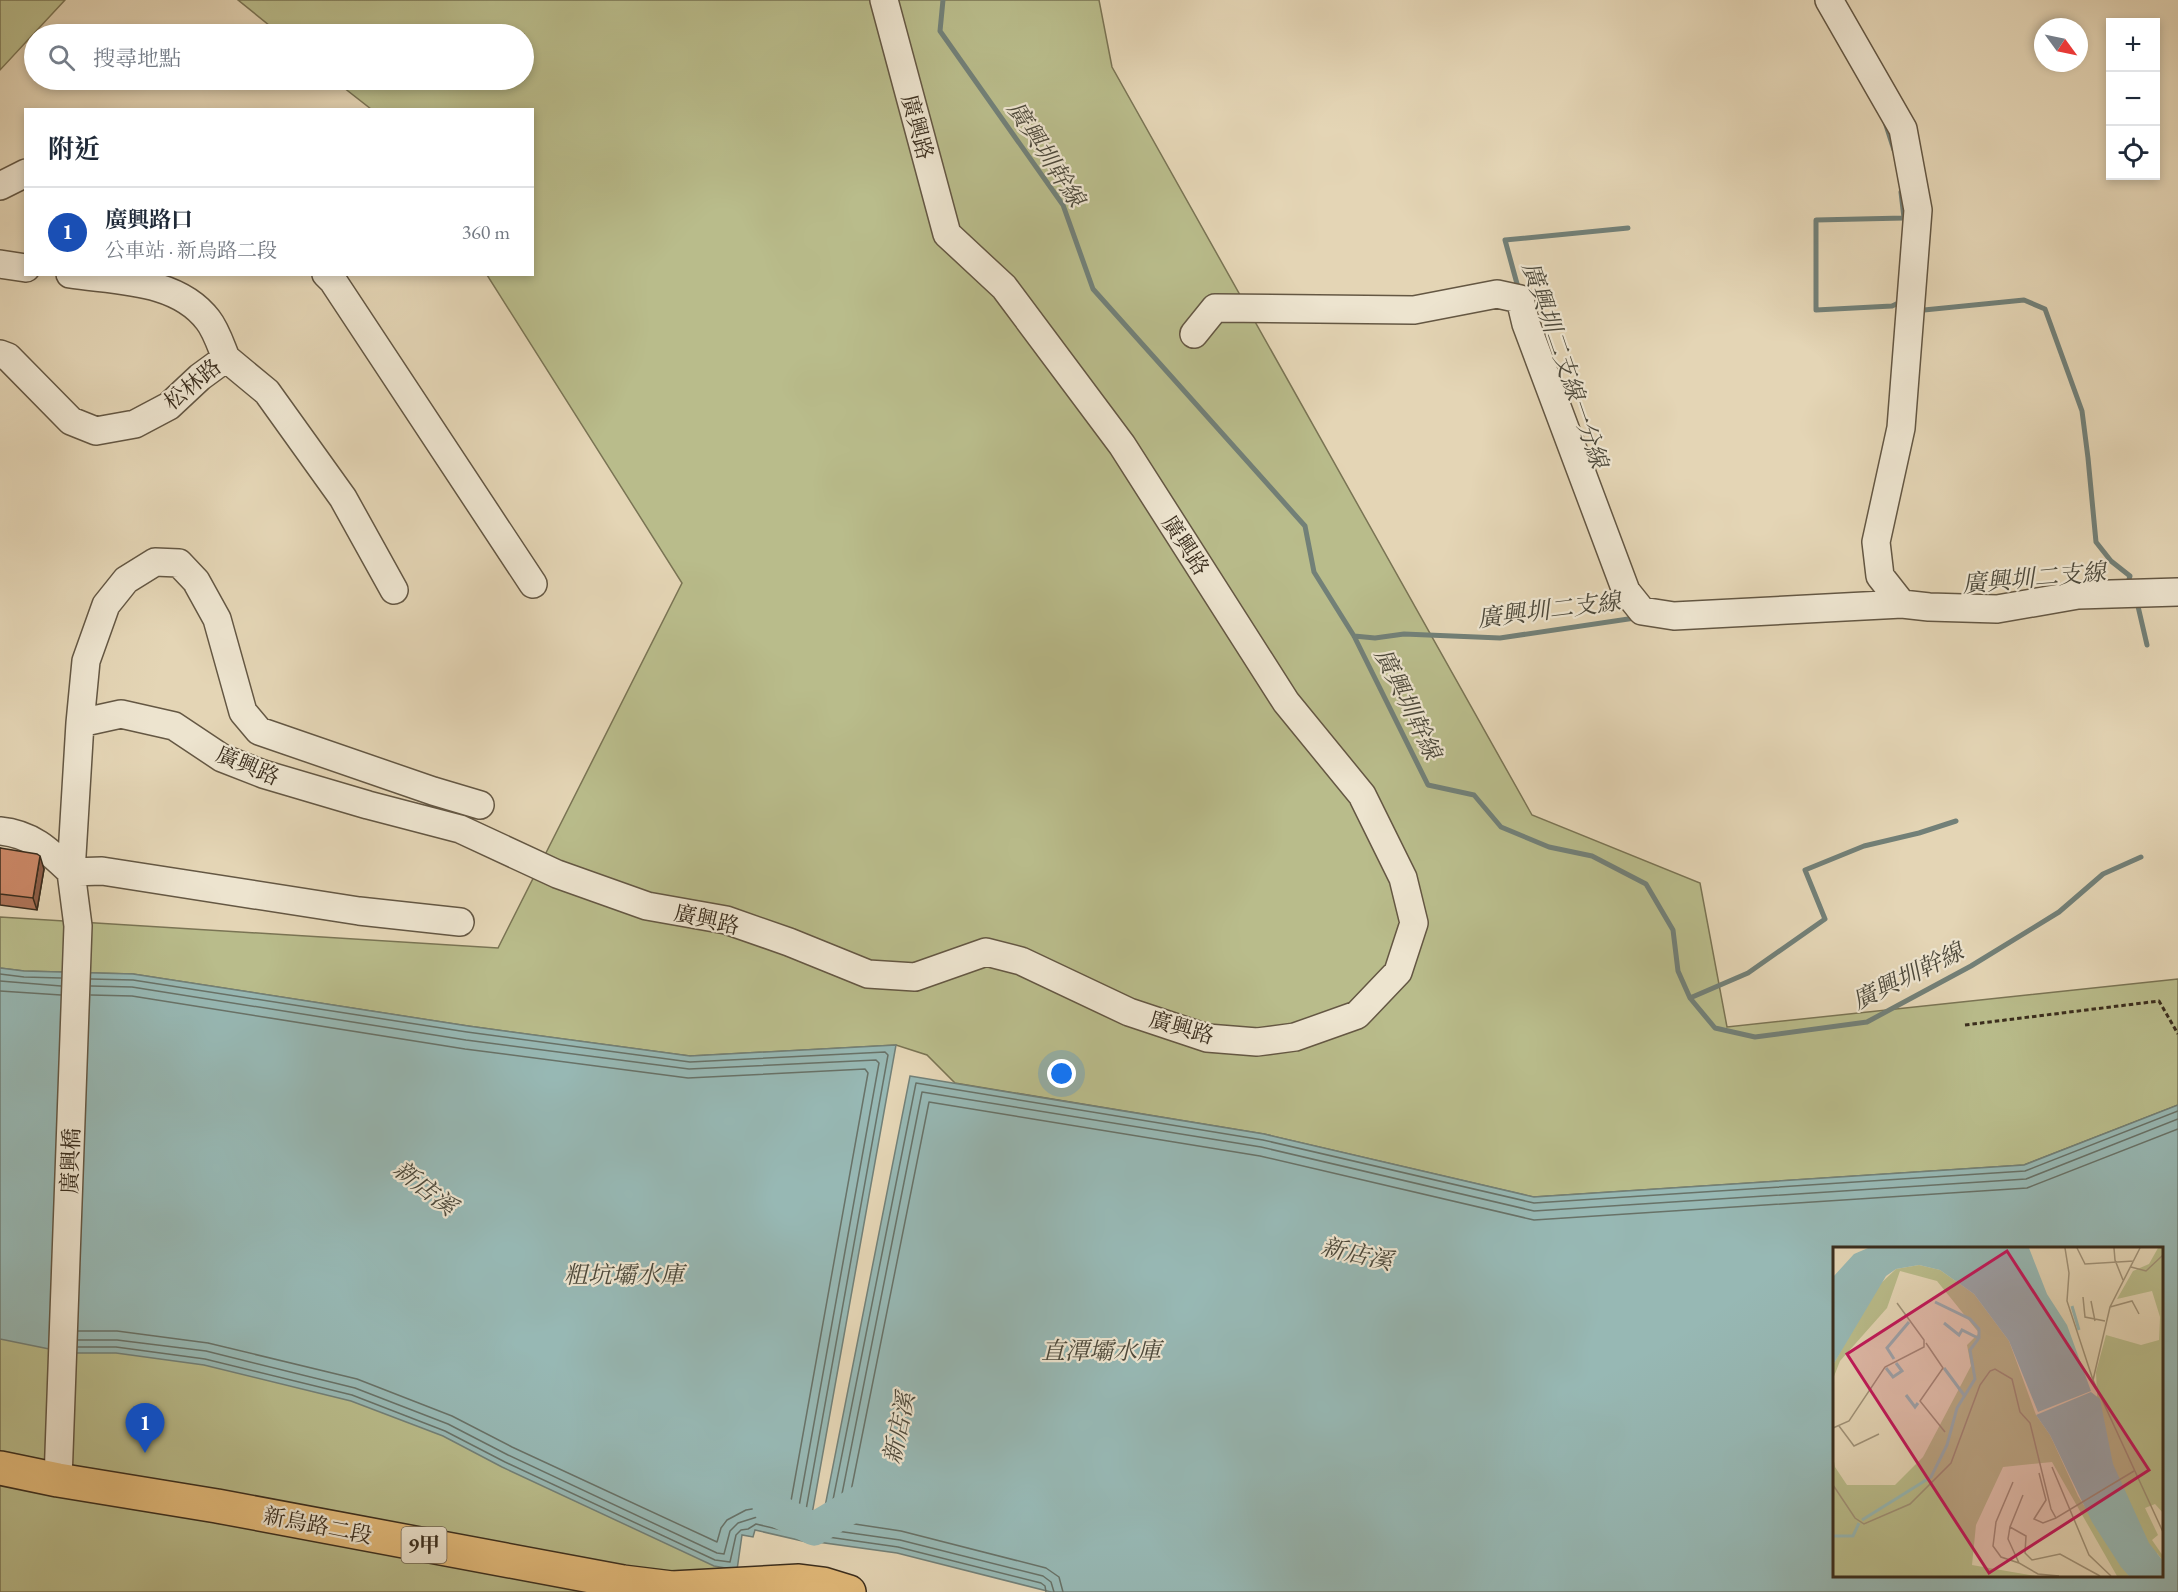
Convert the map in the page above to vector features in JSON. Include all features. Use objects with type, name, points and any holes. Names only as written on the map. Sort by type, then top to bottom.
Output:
[{"type":"main road","name":"新烏路二段","points":[[0,1468],[622,1582],[672,1587],[799,1581],[823,1584],[849,1592]]},
{"type":"street","name":"廣興路","points":[[80,723],[121,714],[174,726],[222,758],[263,774],[368,806],[460,829],[557,874],[647,906],[726,920],[789,942],[867,974],[915,977],[986,952],[1021,961],[1129,1012],[1207,1038],[1257,1042],[1295,1037],[1357,1015],[1398,972],[1408,943],[1414,924],[1403,878],[1362,795],[1286,702],[1122,445],[1004,287],[947,234],[884,0]]},
{"type":"street","points":[[1828,0],[1904,129],[1918,210],[1901,428],[1876,542],[1880,576],[1902,604]]},
{"type":"street","points":[[0,186],[24,174]]},
{"type":"street","points":[[0,264],[24,268]]},
{"type":"street","name":"松林路","points":[[0,354],[8,357],[71,421],[96,431],[135,424],[169,406],[200,377],[226,358],[208,321],[189,301],[154,286],[84,276]]},
{"type":"street","points":[[328,276],[533,584]]},
{"type":"street","points":[[1194,334],[1215,308],[1414,310],[1497,294],[1520,300],[1526,324],[1626,591],[1642,611],[1674,616],[1902,604],[1997,609],[2078,595],[2178,592]]},
{"type":"street","points":[[226,358],[267,392],[344,498],[394,590]]},
{"type":"street","points":[[71,872],[86,661],[106,605],[126,580],[155,562],[178,563],[196,581],[217,619],[243,711],[259,731],[480,805]]},
{"type":"street","points":[[0,831],[12,832],[45,846],[71,872],[102,871],[359,912],[460,922]]},
{"type":"street","name":"廣興橋","points":[[57,1480],[62,1397],[78,926],[71,872]]},
{"type":"path","points":[[1965,1025],[2160,1001],[2178,1034]]},
{"type":"green space","points":[[0,0],[65,0],[43,24],[24,24],[24,44],[0,70]]},
{"type":"green space","points":[[238,0],[1099,0],[1112,67],[1532,815],[1700,883],[1727,1027],[2178,979],[2178,1105],[2024,1165],[1533,1197],[1264,1134],[955,1083],[927,1055],[896,1045],[690,1056],[468,1026],[133,974],[24,971],[0,968],[0,917],[498,948],[682,583],[488,276],[534,276],[534,108],[370,108],[347,90],[534,90],[534,24],[268,24]]},
{"type":"green space","points":[[0,1069],[737,1570],[735,1592],[0,1592]]},
{"type":"water","name":"粗坑壩水庫","points":[[0,968],[24,971],[133,974],[468,1026],[690,1056],[896,1045],[807,1542],[755,1530],[753,1537],[742,1535],[737,1570],[714,1566],[502,1467],[443,1436],[351,1401],[204,1365],[116,1353],[69,1353],[0,1339]]},
{"type":"water","name":"直潭壩水庫","points":[[910,1076],[1264,1134],[1534,1197],[2024,1165],[2178,1105],[2178,1592],[1051,1592],[897,1553],[818,1542]]},
{"type":"building","points":[[0,848],[40,856],[33,898],[0,894]]},
{"type":"waterway","name":"廣興圳幹線","points":[[943,0],[940,31],[1063,205],[1093,289],[1305,526],[1314,572],[1354,636],[1428,785],[1474,795],[1501,827],[1549,847],[1592,856],[1646,884],[1673,930],[1678,971],[1690,998],[1715,1028],[1755,1037],[1867,1022],[1971,966],[2059,912],[2103,874],[2141,857]]},
{"type":"waterway","name":"廣興圳二支線","points":[[1885,122],[1894,150]]},
{"type":"waterway","name":"廣興圳二支線","points":[[1901,192],[1904,218],[1816,220],[1816,310],[1892,306],[1903,301]]},
{"type":"waterway","name":"廣興圳二支線一分線","points":[[1519,291],[1505,240],[1628,228]]},
{"type":"waterway","name":"廣興圳二支線","points":[[1918,307],[1924,310],[2024,300],[2045,309],[2082,411],[2096,542],[2111,561],[2130,576],[2127,586]]},
{"type":"waterway","points":[[2137,602],[2147,645]]},
{"type":"waterway","name":"廣興圳二支線","points":[[1354,636],[1375,638],[1404,634],[1500,638],[1635,618]]},
{"type":"waterway","points":[[1690,998],[1748,973],[1825,919],[1805,870],[1864,846],[1919,833],[1956,821]]},
{"type":"waterway","name":"新店溪","points":[[769,1507],[814,1529],[861,1501]]},
{"type":"place","name":"廣興路口","points":[[145,1453]]}]
